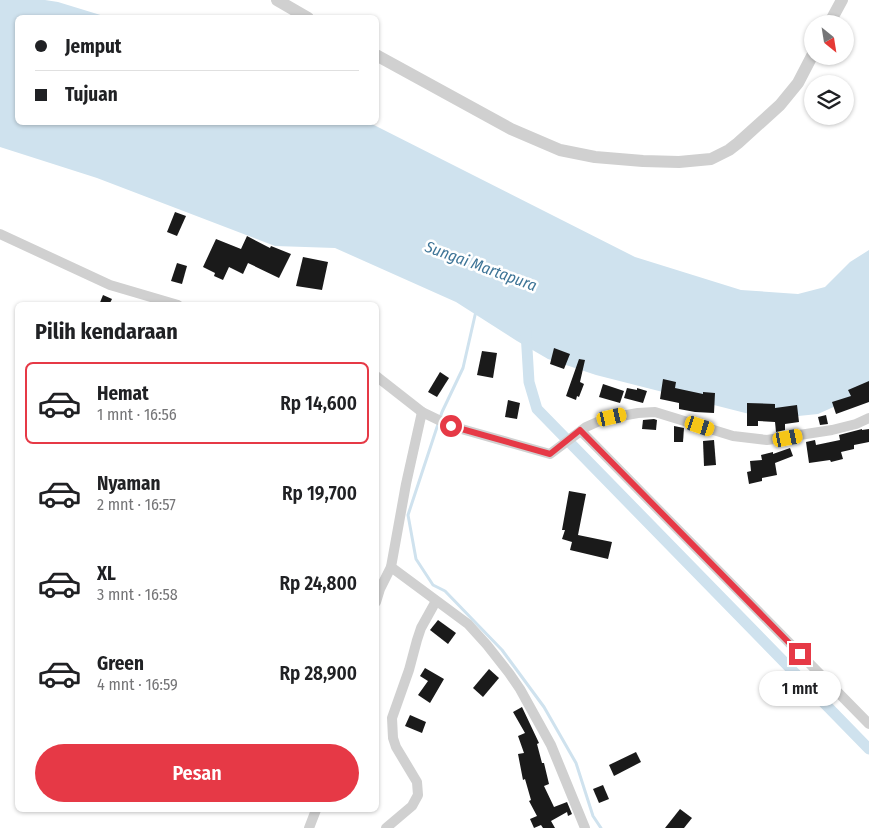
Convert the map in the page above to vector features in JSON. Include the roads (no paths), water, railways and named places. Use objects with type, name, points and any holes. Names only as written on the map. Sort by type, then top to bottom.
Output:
[{"type":"street","points":[[277,0],[303,15]]},
{"type":"street","points":[[834,15],[842,0]]},
{"type":"street","points":[[379,57],[511,129],[560,150],[595,158],[643,162],[679,162],[711,159],[725,152],[738,143],[780,105],[798,83],[807,65]]},
{"type":"street","points":[[0,234],[110,285],[168,302]]},
{"type":"street","points":[[379,378],[426,415],[451,426],[543,454],[554,453],[579,432],[604,419],[650,412],[726,434],[767,440],[832,430],[856,424],[869,418]]},
{"type":"street","points":[[379,592],[391,567],[406,484],[426,415]]},
{"type":"street","points":[[579,432],[869,724]]},
{"type":"street","points":[[391,567],[478,633],[520,689],[551,745],[585,828]]},
{"type":"street","points":[[386,828],[412,806],[418,794],[417,782],[396,747],[393,738],[392,718],[409,670],[416,640],[434,600]]},
{"type":"street","points":[[309,828],[315,812]]},
{"type":"water","name":"Sungai Martapura","points":[[0,0],[45,0],[58,2],[100,15],[15,15],[15,125],[374,125],[635,257],[741,290],[798,294],[825,287],[850,262],[869,250],[869,391],[818,414],[769,419],[596,375],[548,359],[456,302],[335,248],[275,246],[97,178],[0,147]]},
{"type":"waterway","points":[[476,311],[463,368],[442,412],[408,515],[416,559],[433,585],[445,591],[502,650],[544,707],[576,763],[593,816],[601,828]]},
{"type":"waterway","points":[[526,332],[529,382],[537,409],[869,749]]}]
